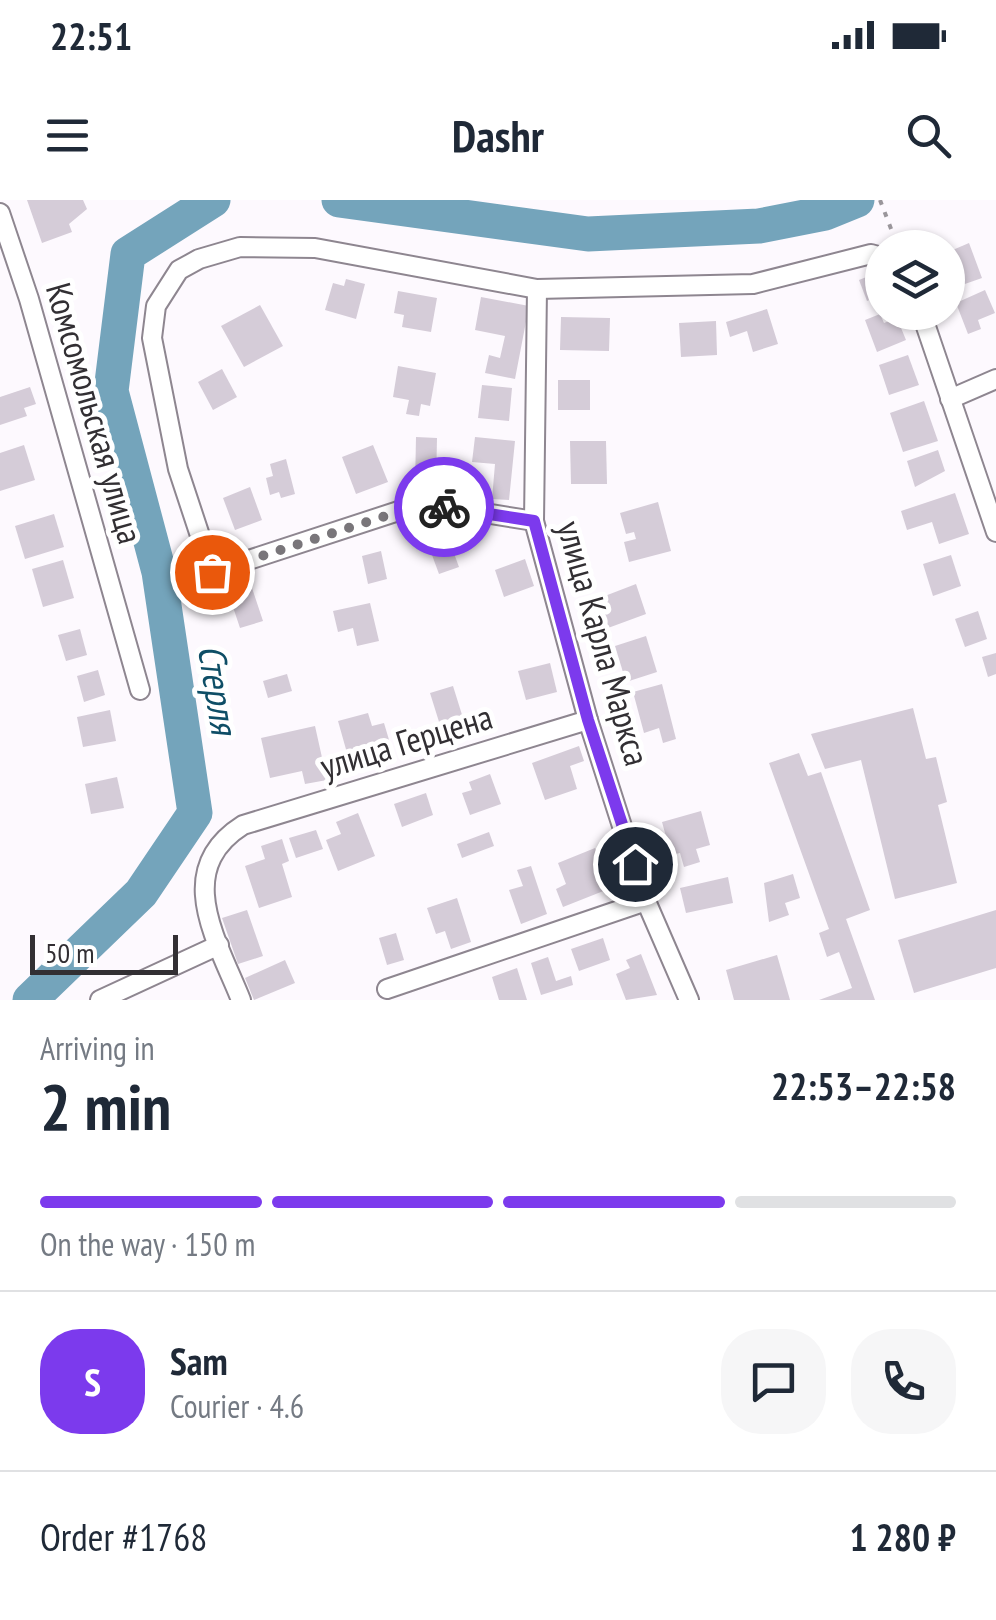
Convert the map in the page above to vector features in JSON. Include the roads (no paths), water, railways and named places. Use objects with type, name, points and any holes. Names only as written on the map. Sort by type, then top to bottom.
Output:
[{"type":"street","name":"Комсомольская улица","points":[[0,213],[29,299],[140,690]]},
{"type":"street","points":[[534,521],[423,504],[212,572],[178,469],[152,338],[156,306],[179,270],[240,246],[315,248],[536,289],[753,284],[865,256]]},
{"type":"street","name":"улица Карла Маркса","points":[[536,289],[534,521],[588,720],[646,901],[690,1000]]},
{"type":"street","points":[[927,330],[996,532]]},
{"type":"street","points":[[950,398],[996,379]]},
{"type":"street","name":"улица Герцена","points":[[219,945],[203,905],[204,884],[220,840],[242,825],[588,720]]},
{"type":"street","points":[[387,990],[646,901]]},
{"type":"street","points":[[100,1000],[219,945],[241,1000]]},
{"type":"waterway","name":"Стерля","points":[[30,1000],[141,893],[195,813],[159,572],[111,391],[128,254],[213,200]]},
{"type":"waterway","name":"Стерля","points":[[339,200],[588,234],[759,226],[825,213],[857,200]]}]
